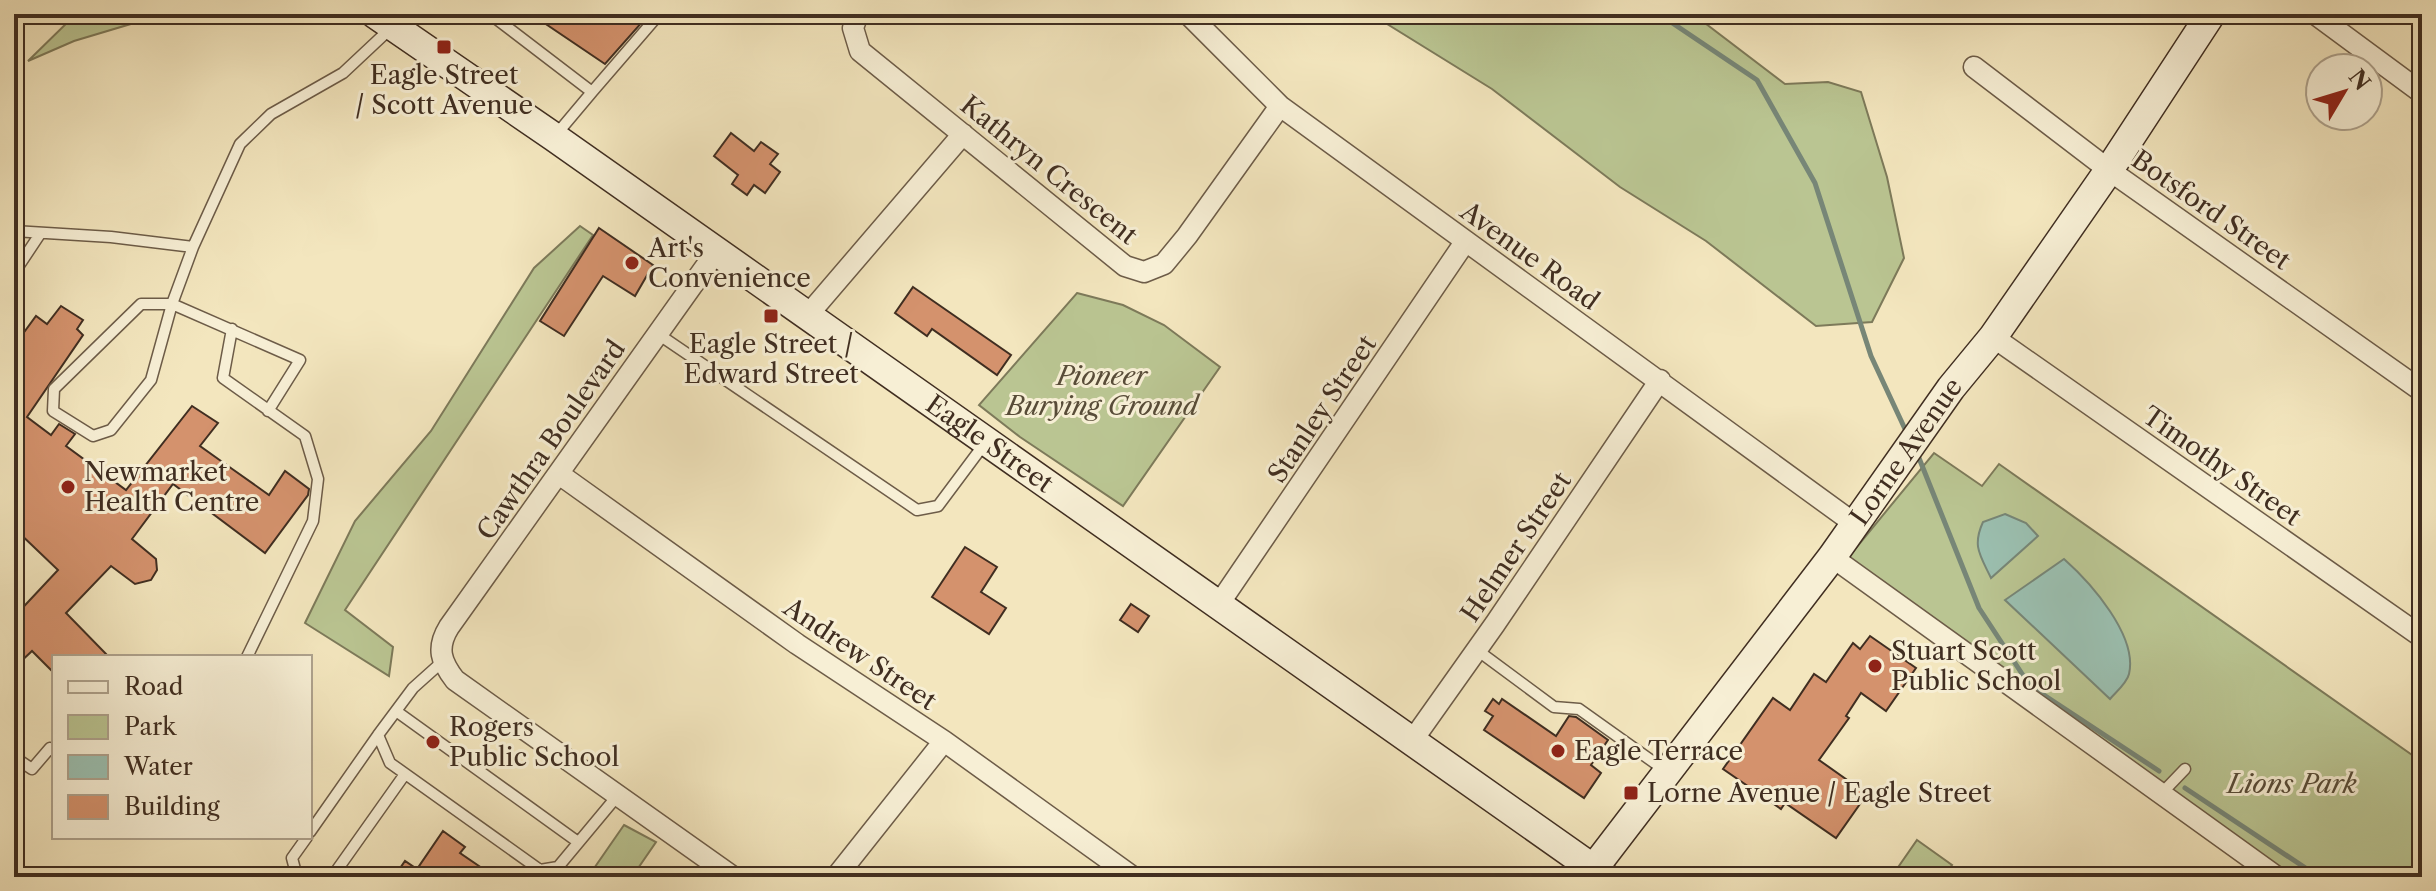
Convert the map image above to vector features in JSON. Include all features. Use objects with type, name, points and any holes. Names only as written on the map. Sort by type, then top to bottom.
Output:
[{"type":"main road","name":"Lorne Avenue","points":[[1595,874],[1668,772],[1832,557],[1951,388],[1993,337],[2109,170],[2211,14]]},
{"type":"main road","name":"Eagle Street","points":[[390,18],[716,252],[1412,741],[1595,874]]},
{"type":"street","name":"Kathryn Crescent","points":[[858,14],[853,28],[860,51],[1125,266],[1144,272],[1164,264],[1187,236],[1280,106]]},
{"type":"street","name":"Avenue Road","points":[[1188,14],[1280,106],[1855,524]]},
{"type":"street","points":[[2315,14],[2422,93]]},
{"type":"street","name":"Botsford Street","points":[[1974,67],[2109,170],[2422,391]]},
{"type":"street","points":[[807,316],[963,134]]},
{"type":"street","name":"Stanley Street","points":[[1219,604],[1465,242]]},
{"type":"street","name":"Cawthra Boulevard","points":[[442,662],[442,639],[449,627],[716,252]]},
{"type":"street","name":"Timothy Street","points":[[1993,337],[2420,631]]},
{"type":"street","name":"Helmer Street","points":[[1412,741],[1660,380]]},
{"type":"street","name":"Andrew Street","points":[[559,474],[797,644],[944,741],[1133,877]]},
{"type":"street","points":[[1832,557],[2277,877]]},
{"type":"street","points":[[442,662],[455,680],[733,877]]},
{"type":"street","points":[[836,877],[944,741]]},
{"type":"lane","points":[[490,14],[592,92]]},
{"type":"lane","points":[[554,137],[655,19],[649,14]]},
{"type":"lane","points":[[268,411],[300,360],[172,304],[141,304],[54,389],[53,411],[93,436],[111,430],[151,380],[172,304],[193,247],[240,144],[271,114],[343,73],[390,18]]},
{"type":"lane","points":[[14,231],[111,237],[193,247]]},
{"type":"lane","points":[[14,273],[40,234]]},
{"type":"lane","points":[[232,329],[223,378],[305,436],[318,479],[313,521],[248,655]]},
{"type":"lane","points":[[658,334],[917,510],[938,506],[986,441]]},
{"type":"lane","points":[[1477,650],[1554,707],[1583,712],[1668,772]]},
{"type":"lane","points":[[312,829],[413,688],[442,662]]},
{"type":"lane","points":[[396,711],[578,842]]},
{"type":"lane","points":[[378,735],[390,763],[540,870],[558,867],[619,794]]},
{"type":"lane","points":[[14,757],[32,769],[50,748],[52,750]]},
{"type":"lane","points":[[2161,794],[2185,769]]},
{"type":"lane","points":[[332,877],[405,774]]},
{"type":"lane","points":[[297,877],[292,858],[305,839]]},
{"type":"green space","points":[[76,14],[122,14],[134,23],[74,41],[28,61]]},
{"type":"green space","points":[[1371,14],[1693,14],[1785,84],[1828,82],[1861,92],[1887,177],[1904,258],[1872,322],[1816,326],[1706,241],[1620,187],[1492,89]]},
{"type":"green space","points":[[580,226],[593,235],[345,610],[393,647],[389,676],[305,623],[355,521],[431,431],[534,268]]},
{"type":"green space","name":"Pioneer Burying Ground","points":[[1077,293],[1123,305],[1164,325],[1220,367],[1123,506],[1020,437],[979,405]]},
{"type":"green space","name":"Lions Park","points":[[1934,453],[1982,486],[1999,464],[2422,762],[2422,877],[2261,877],[1842,565]]},
{"type":"green space","points":[[624,825],[656,842],[632,877],[588,877]]},
{"type":"green space","points":[[1917,840],[1952,865],[1943,877],[1892,876]]},
{"type":"water","points":[[2005,514],[2026,523],[2038,536],[1991,578],[1979,550],[1978,538],[1983,522]]},
{"type":"water","points":[[2064,559],[2099,596],[2120,627],[2126,643],[2130,659],[2129,674],[2110,699],[2005,600]]},
{"type":"building","points":[[531,14],[636,14],[644,20],[605,64]]},
{"type":"building","points":[[731,133],[754,151],[761,142],[778,154],[770,164],[780,172],[765,193],[754,185],[747,195],[732,184],[738,175],[714,156]]},
{"type":"building","points":[[599,228],[653,265],[635,296],[603,276],[564,336],[540,321]]},
{"type":"building","points":[[913,287],[1011,355],[997,375],[932,329],[927,336],[895,313]]},
{"type":"building","name":"Newmarket Health Centre","points":[[61,306],[83,320],[77,329],[83,335],[27,417],[51,435],[59,424],[75,434],[66,446],[126,490],[192,406],[218,423],[200,446],[228,466],[269,495],[285,471],[309,489],[308,495],[265,553],[173,484],[132,539],[156,559],[157,570],[151,580],[135,584],[111,566],[66,613],[107,655],[52,655],[52,671],[32,651],[14,668],[14,617],[58,570],[14,528],[14,346],[36,316],[47,324]]},
{"type":"building","points":[[965,547],[997,567],[981,592],[1006,608],[989,634],[932,597]]},
{"type":"building","points":[[1131,604],[1149,616],[1138,632],[1120,620]]},
{"type":"building","points":[[1870,636],[1916,668],[1886,711],[1861,693],[1846,716],[1849,718],[1819,760],[1867,794],[1836,838],[1785,803],[1781,809],[1723,769],[1773,698],[1790,710],[1814,674],[1826,682],[1853,643],[1860,649]]},
{"type":"building","name":"Eagle Terrace","points":[[1493,699],[1499,704],[1502,699],[1556,736],[1569,716],[1576,717],[1608,740],[1591,765],[1601,773],[1584,798],[1484,730],[1493,716],[1485,711]]},
{"type":"building","points":[[443,831],[465,847],[460,853],[495,877],[394,877],[405,861],[417,869]]},
{"type":"waterway","points":[[1659,14],[1757,80],[1815,183],[1871,356],[1905,429]]},
{"type":"waterway","points":[[1919,458],[1979,608],[2030,686],[2159,771]]},
{"type":"waterway","points":[[2185,788],[2319,877]]},
{"type":"place","name":"Eagle Street / Scott Avenue","points":[[444,47]]},
{"type":"place","name":"Art's Convenience","points":[[632,263]]},
{"type":"place","name":"Eagle Street / Edward Street","points":[[771,316]]},
{"type":"place","name":"Newmarket Health Centre","points":[[68,487]]},
{"type":"place","name":"Stuart Scott Public School","points":[[1875,666]]},
{"type":"place","name":"Rogers Public School","points":[[433,742]]},
{"type":"place","name":"Eagle Terrace","points":[[1558,751]]},
{"type":"place","name":"Lorne Avenue / Eagle Street","points":[[1631,793]]}]
